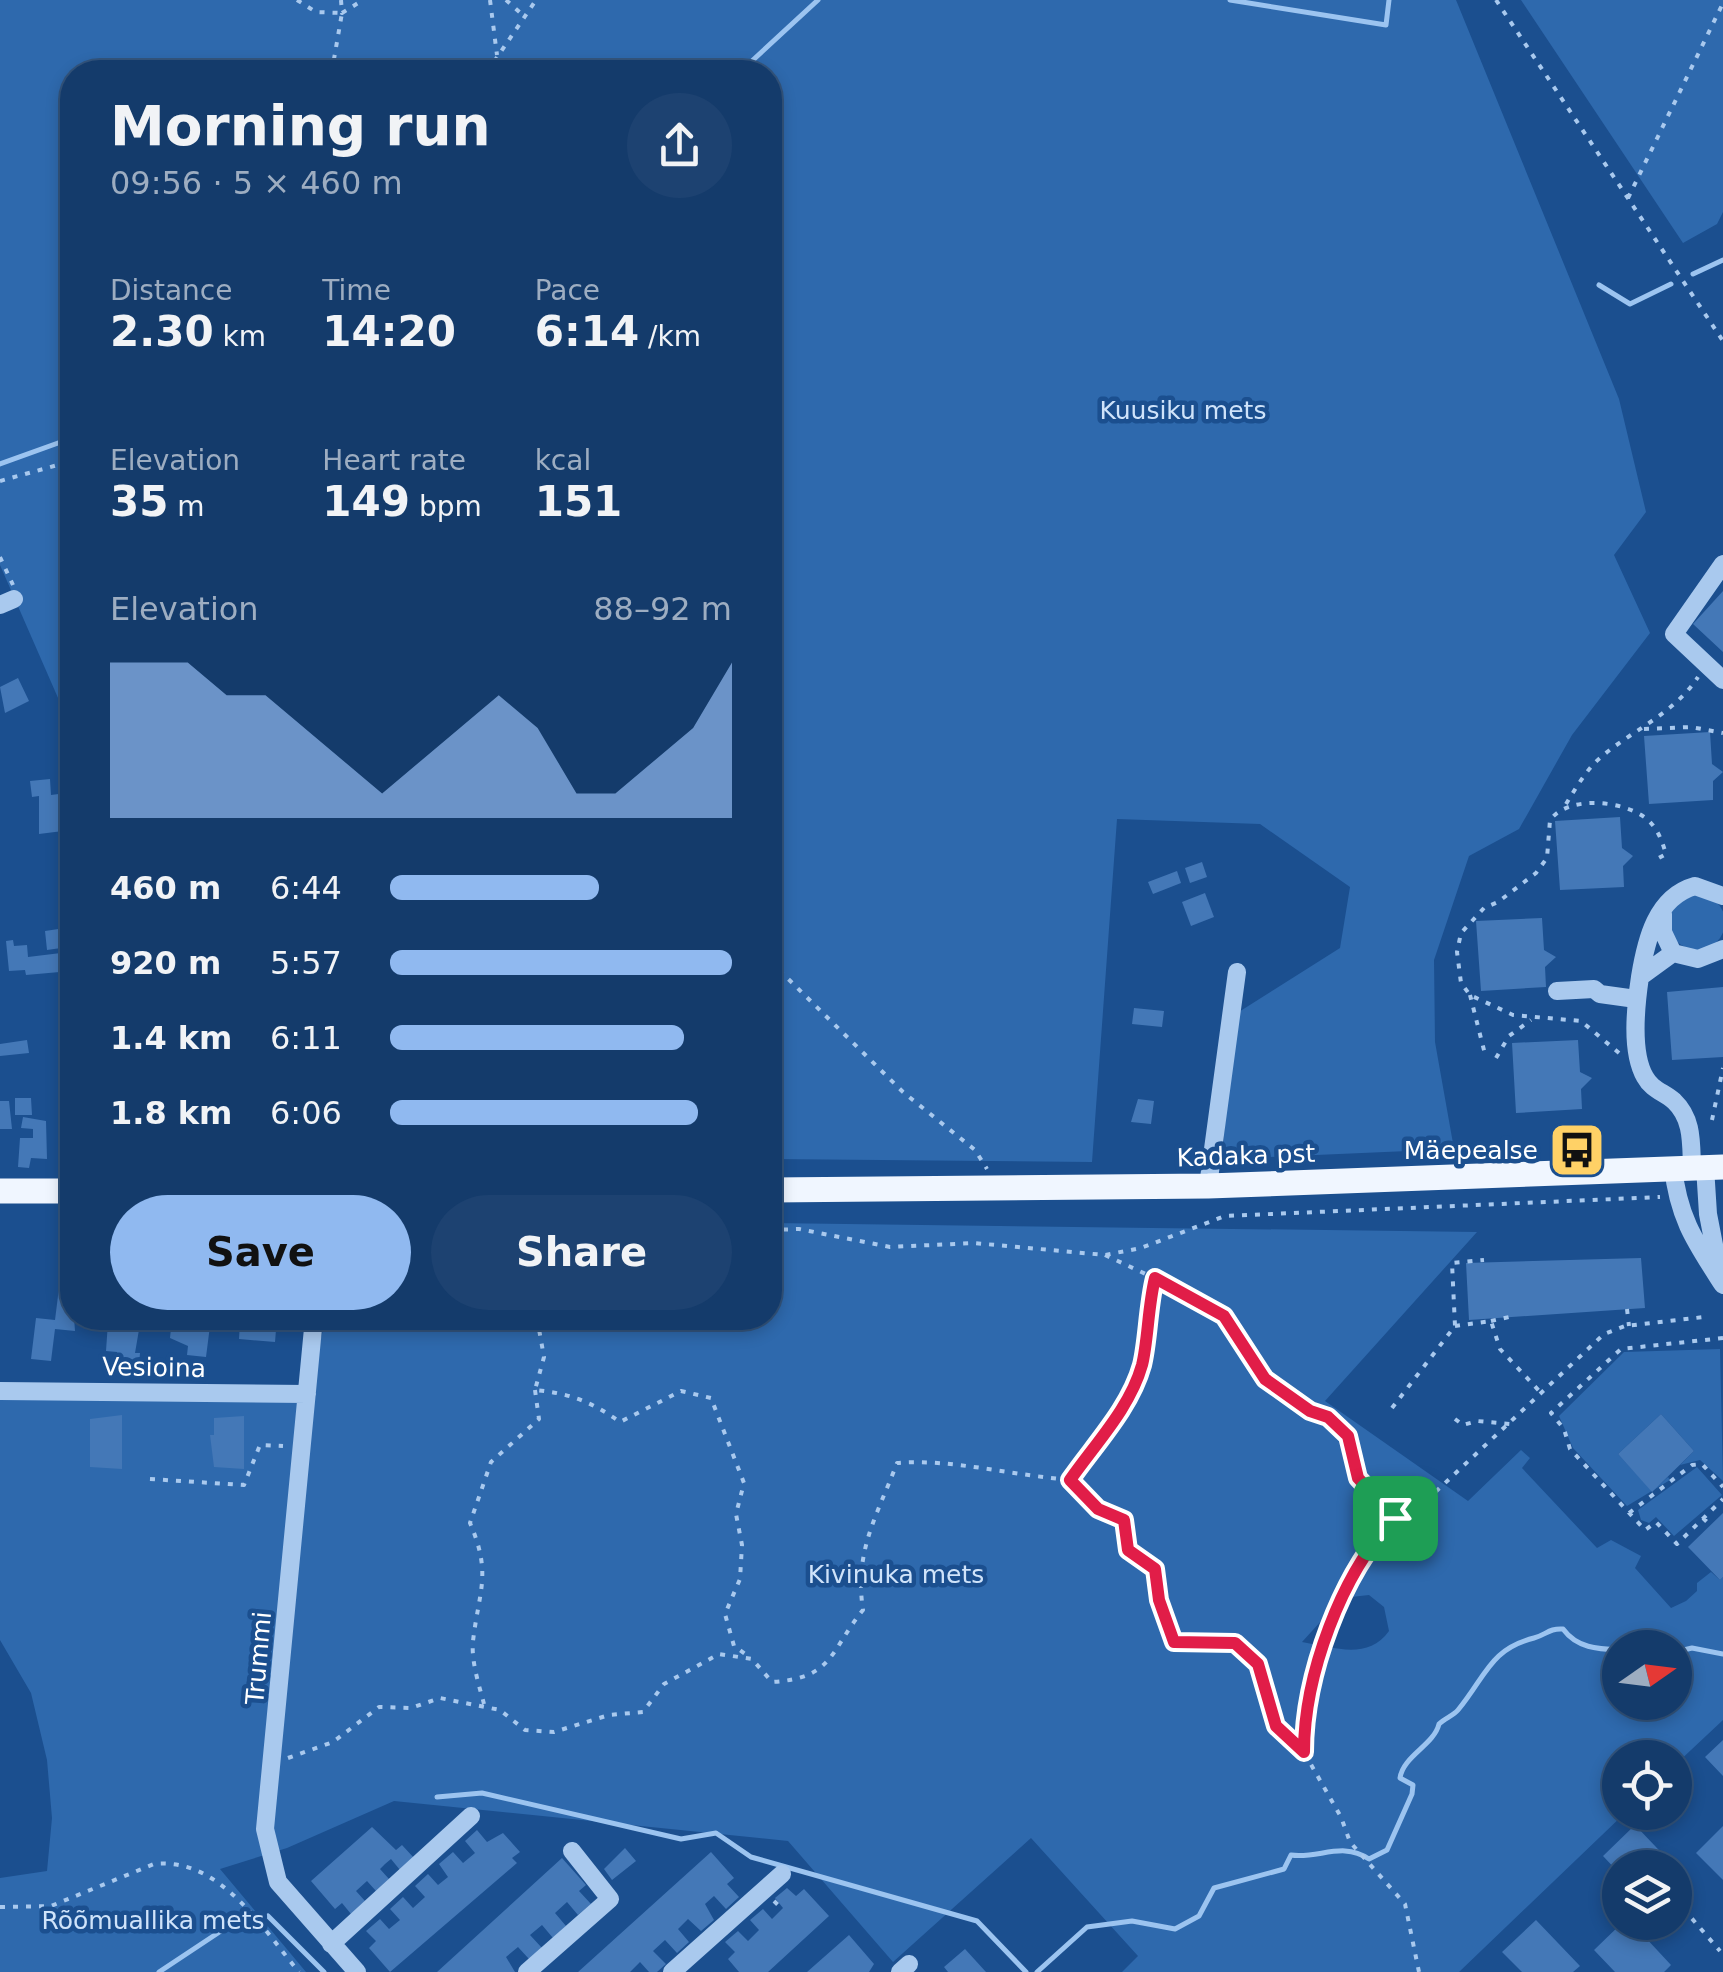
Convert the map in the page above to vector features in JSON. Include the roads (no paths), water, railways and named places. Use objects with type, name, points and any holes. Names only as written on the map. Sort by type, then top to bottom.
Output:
[{"type":"main road","name":"Kadaka pst","points":[[782,1190],[1208,1186],[1698,1167]]},
{"type":"main road","points":[[0,1191],[60,1191]]},
{"type":"street","points":[[1723,564],[1674,634],[1723,680]]},
{"type":"street","points":[[1722,1283],[1717,1242],[1689,1121],[1673,1100],[1654,1088],[1639,1062],[1636,999],[1645,948],[1664,906],[1680,890],[1695,886],[1723,896]]},
{"type":"street","points":[[1664,906],[1663,932],[1673,953]]},
{"type":"street","points":[[1640,976],[1673,953],[1698,958],[1723,948]]},
{"type":"street","points":[[1208,1186],[1237,972]]},
{"type":"street","points":[[1557,991],[1594,988],[1600,994],[1636,999]]},
{"type":"street","points":[[1698,1167],[1676,1197],[1694,1245],[1722,1283]]},
{"type":"street","name":"Trummi","points":[[313,1330],[265,1829],[272,1867],[287,1895],[357,1972]]},
{"type":"street","name":"Vesioina","points":[[0,1390],[308,1394]]},
{"type":"street","points":[[332,1944],[470,1816]]},
{"type":"street","points":[[527,1972],[610,1899],[572,1852]]},
{"type":"street","points":[[672,1972],[782,1874]]},
{"type":"waterway","points":[[753,60],[818,0]]},
{"type":"waterway","points":[[1230,0],[1386,25],[1389,0]]},
{"type":"waterway","points":[[1693,274],[1723,260]]},
{"type":"waterway","points":[[1599,285],[1630,304],[1671,284]]},
{"type":"waterway","points":[[0,464],[60,442]]},
{"type":"waterway","points":[[1037,1972],[1087,1927],[1132,1921],[1175,1929],[1199,1916],[1214,1888],[1284,1869],[1291,1855],[1349,1851],[1369,1859],[1387,1850],[1412,1794],[1413,1785],[1400,1778],[1402,1770],[1439,1724],[1458,1710],[1498,1657],[1519,1643],[1558,1629],[1588,1646],[1602,1649]]},
{"type":"waterway","points":[[1692,1648],[1723,1654]]},
{"type":"waterway","points":[[437,1797],[482,1793],[681,1839],[716,1833],[751,1857],[977,1921],[1026,1972]]},
{"type":"waterway","points":[[268,1916],[324,1972]]},
{"type":"waterway","points":[[159,1972],[233,1923],[245,1921]]},
{"type":"place","name":"Mäepealse","points":[[1577,1150]]},
{"type":"park label","name":"Kuusiku mets","points":[[1183,410]]},
{"type":"park label","name":"Kivinuka mets","points":[[896,1574]]},
{"type":"park label","name":"Rõõmuallika mets","points":[[153,1920]]}]
